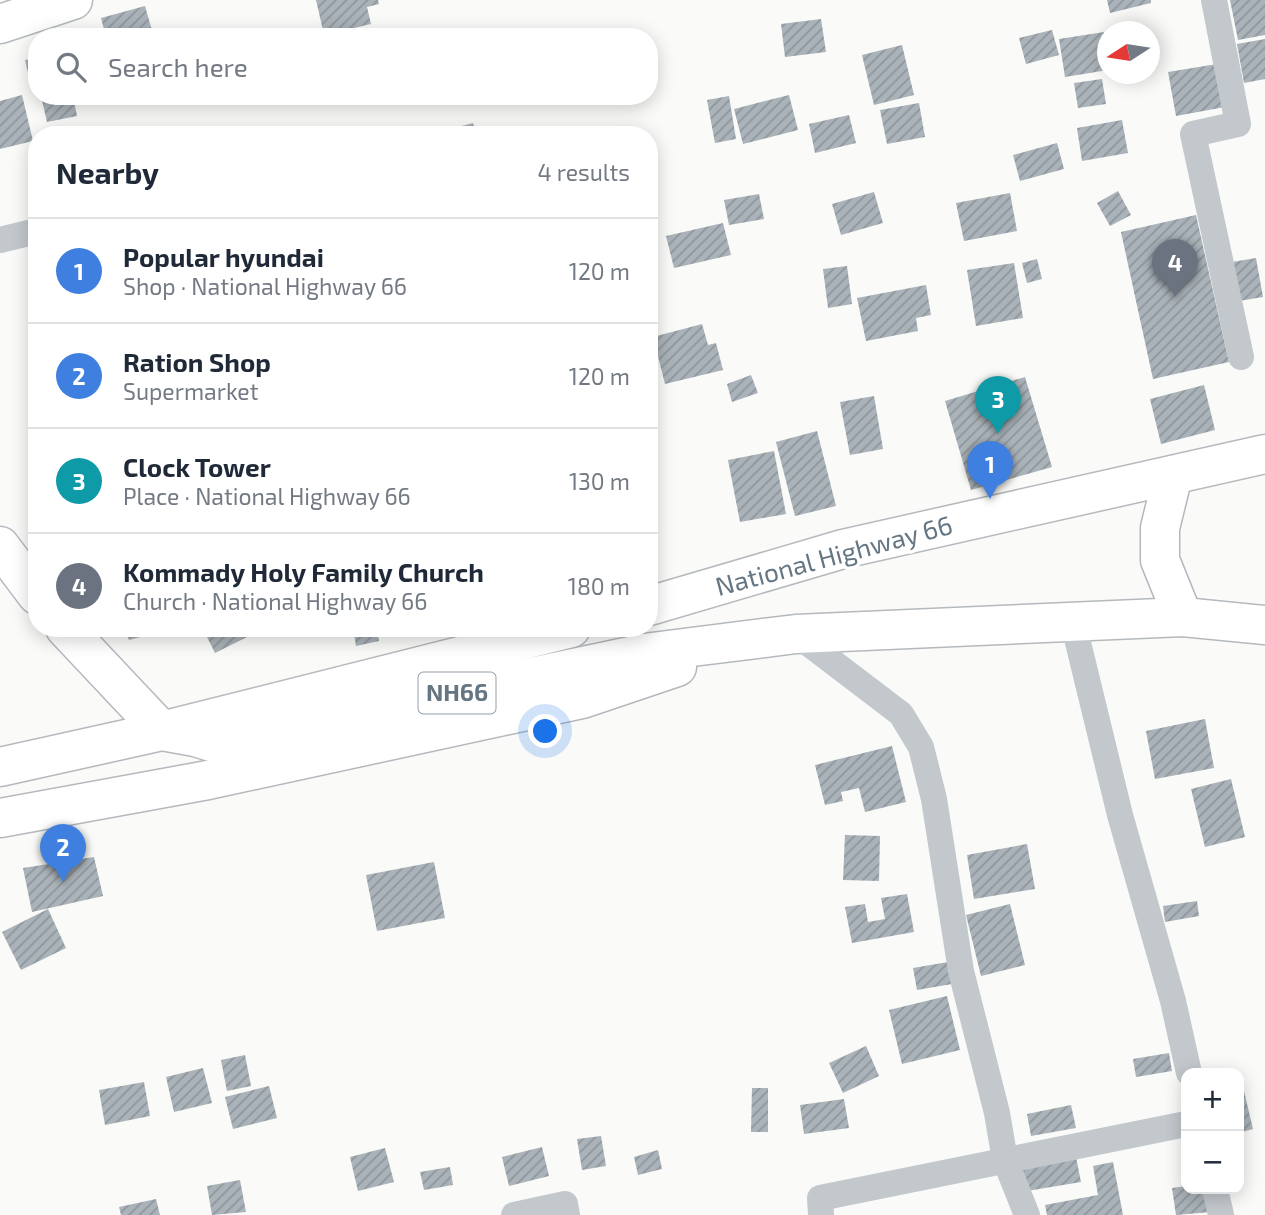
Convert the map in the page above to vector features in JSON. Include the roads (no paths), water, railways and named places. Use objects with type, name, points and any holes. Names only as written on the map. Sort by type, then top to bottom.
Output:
[{"type":"main road","points":[[0,24],[73,0]]},
{"type":"main road","name":"National Highway 66","points":[[658,603],[843,549],[1265,454]]},
{"type":"main road","points":[[1173,475],[1160,528],[1160,560],[1183,617]]},
{"type":"main road","points":[[0,546],[28,583]]},
{"type":"main road","name":"NH66","points":[[0,767],[162,731],[218,744],[643,653],[796,634],[1183,617],[1265,625]]},
{"type":"main road","points":[[73,637],[162,731],[176,786]]},
{"type":"main road","points":[[162,731],[535,637]]},
{"type":"main road","name":"NH66","points":[[0,818],[176,786],[582,699],[755,641]]},
{"type":"street","points":[[1214,0],[1238,124],[1193,134],[1241,357]]},
{"type":"street","points":[[0,240],[28,233]]},
{"type":"street","points":[[1073,622],[1120,815],[1173,1001],[1188,1068]]},
{"type":"street","points":[[796,634],[901,714],[921,747],[934,799],[961,971],[997,1113],[1005,1160],[1027,1215]]},
{"type":"street","points":[[821,1215],[820,1198],[1181,1125]]},
{"type":"street","points":[[1216,1194],[1221,1215]]},
{"type":"street","points":[[514,1215],[565,1204],[567,1215]]},
{"type":"place","name":"Kommady Holy Family Church","points":[[1175,297]]},
{"type":"place","name":"Clock Tower","points":[[998,434]]},
{"type":"place","name":"Popular hyundai","points":[[990,499]]},
{"type":"place","name":"Ration Shop","points":[[63,882]]}]
